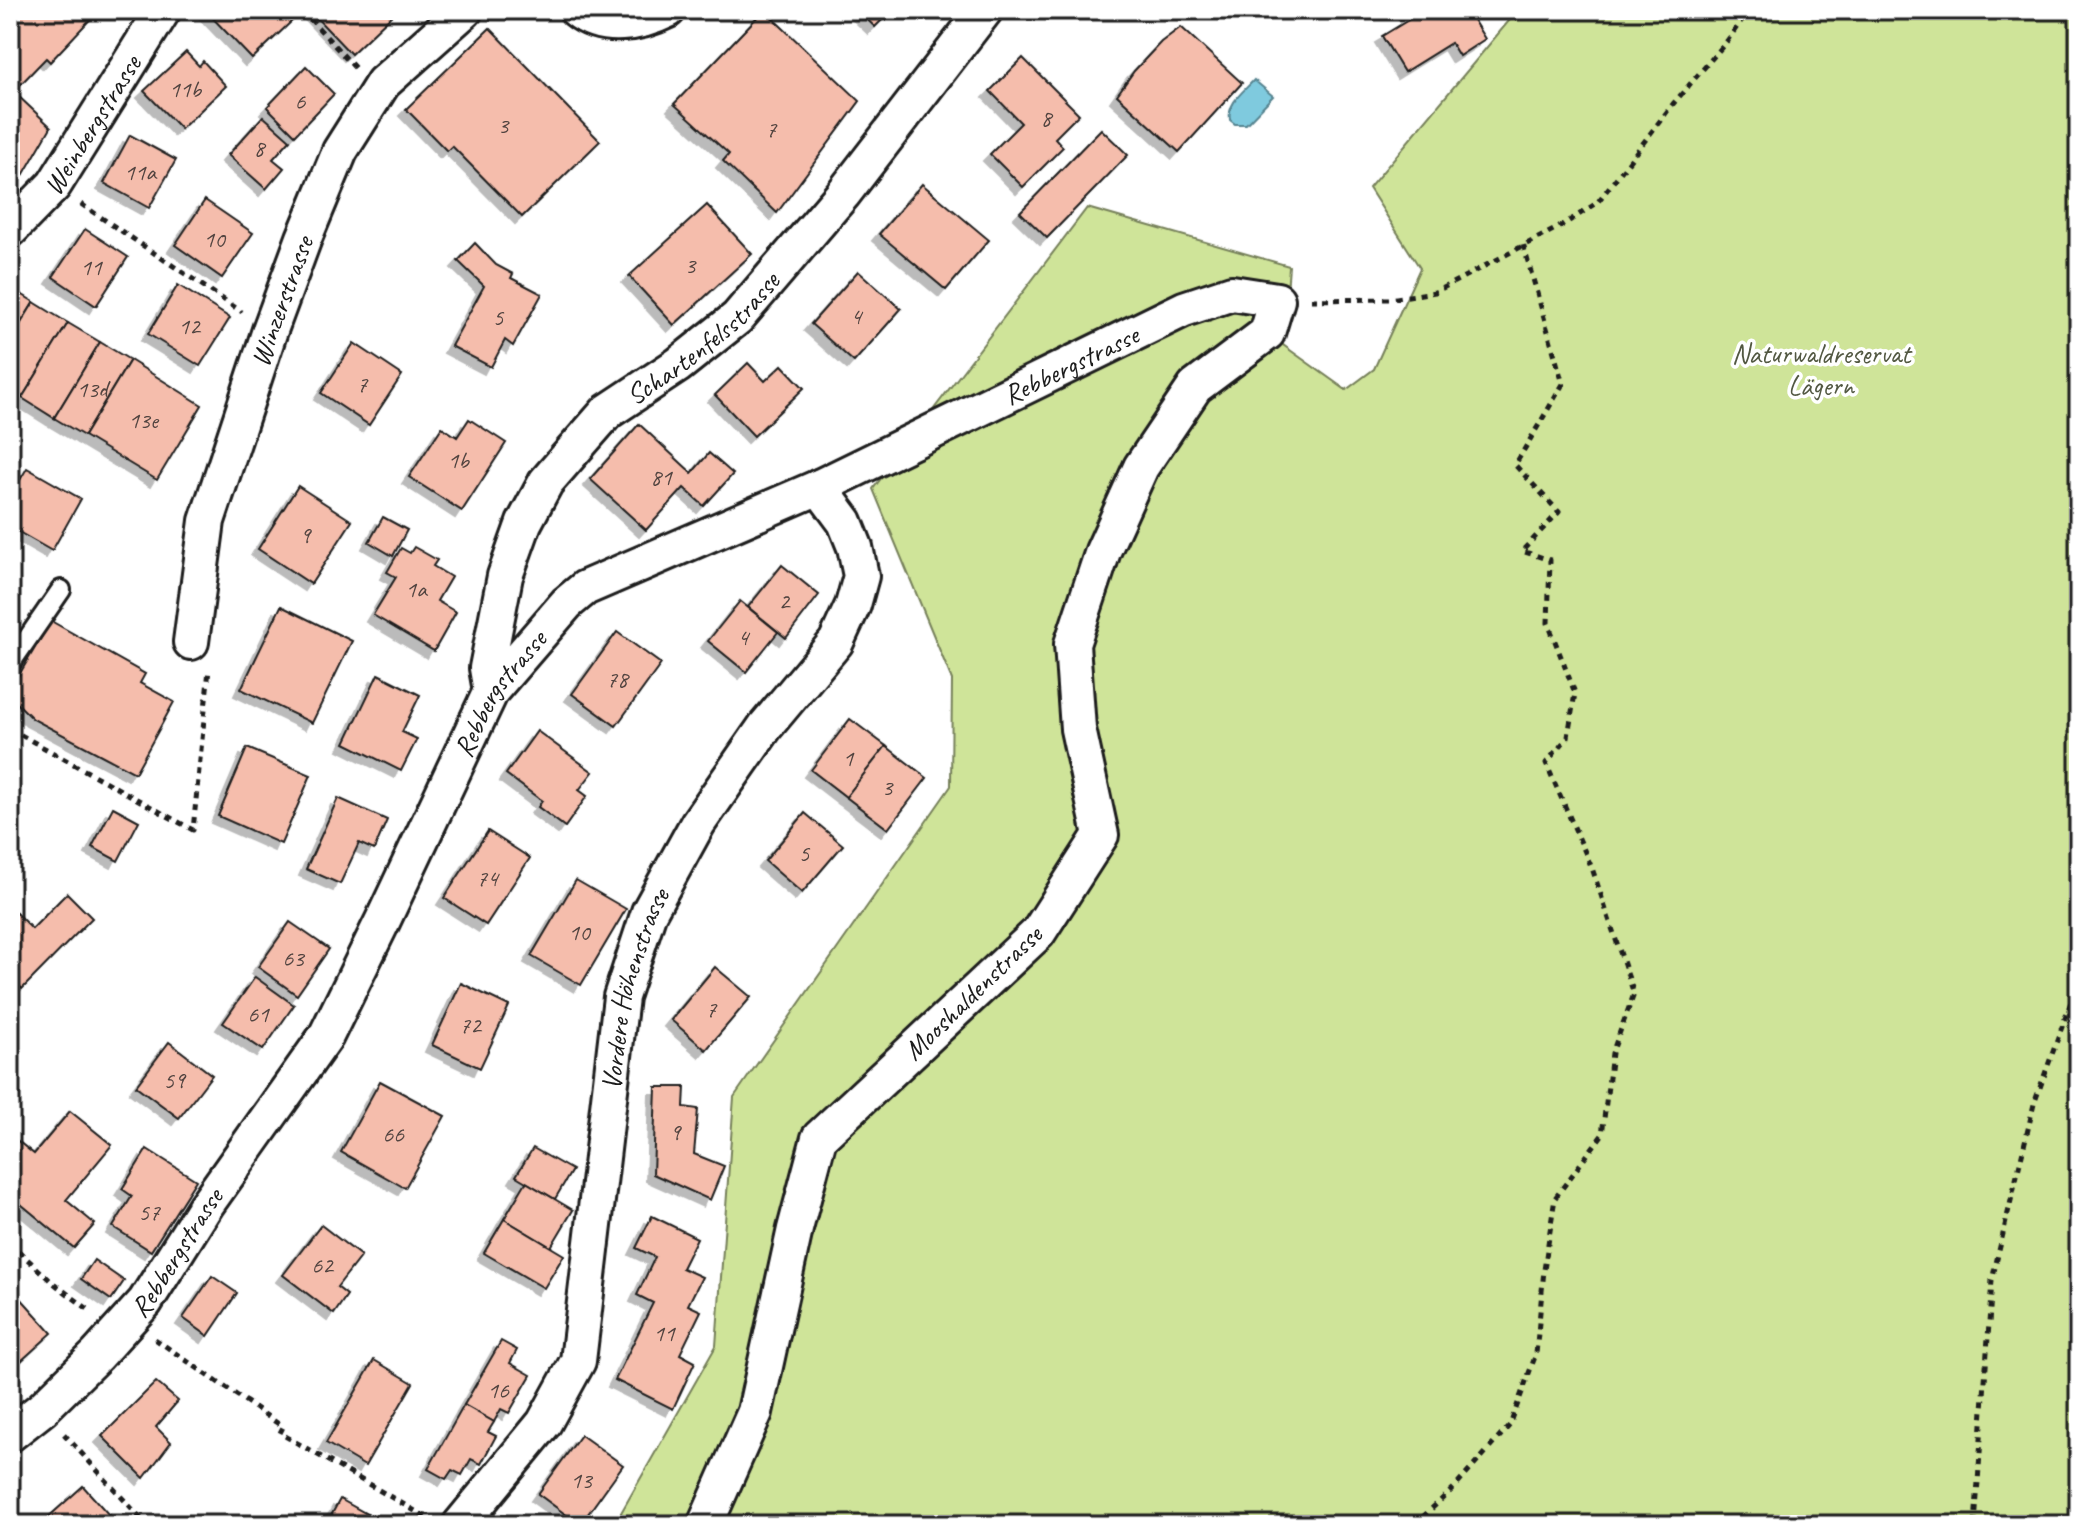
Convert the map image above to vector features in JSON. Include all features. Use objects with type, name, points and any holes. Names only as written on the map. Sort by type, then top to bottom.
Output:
[{"type":"street","name":"Weinbergstrasse","points":[[10,230],[54,185],[163,10]]},
{"type":"street","name":"Winzerstrasse","points":[[191,642],[207,521],[270,330],[340,151],[383,83],[465,10]]},
{"type":"street","points":[[577,10],[586,17],[609,23],[637,22],[668,10]]},
{"type":"street","name":"Schartenfelsstrasse","points":[[491,691],[487,668],[505,576],[524,523],[546,482],[607,412],[678,365],[737,318],[843,194],[985,10]]},
{"type":"street","name":"Rebbergstrasse","points":[[10,1434],[42,1409],[113,1319],[145,1302],[206,1205],[326,1036],[491,691],[567,603],[585,588],[819,487],[1184,309],[1232,293],[1277,300]]},
{"type":"street","name":"Mooshaldenstrasse","points":[[705,1525],[755,1412],[795,1229],[819,1138],[1038,933],[1101,835],[1078,729],[1072,644],[1103,551],[1141,467],[1195,387],[1267,333],[1277,300]]},
{"type":"street","name":"Vordere Höhenstrasse","points":[[460,1525],[544,1423],[578,1361],[621,997],[649,912],[698,823],[765,727],[836,642],[853,605],[861,576],[855,547],[845,522],[819,487]]},
{"type":"lane","points":[[10,664],[61,590]]},
{"type":"path","points":[[302,10],[358,70]]},
{"type":"path","points":[[1277,300],[1389,299],[1435,292],[1563,225],[1597,203],[1749,10]]},
{"type":"path","points":[[54,185],[270,330]]},
{"type":"path","points":[[1414,1525],[1456,1486],[1510,1425],[1536,1354],[1555,1198],[1602,1135],[1612,1053],[1634,994],[1592,868],[1546,763],[1568,737],[1575,693],[1548,623],[1550,560],[1522,551],[1559,512],[1515,465],[1563,384],[1523,244]]},
{"type":"path","points":[[10,729],[193,830],[210,656],[191,642]]},
{"type":"path","points":[[1975,1525],[1992,1280],[2034,1104],[2079,980]]},
{"type":"path","points":[[10,1243],[52,1282],[283,1427],[280,1433],[440,1525]]},
{"type":"path","points":[[42,1409],[147,1525]]},
{"type":"green space","name":"Naturwaldreservat Lägern","points":[[1518,10],[2079,10],[2079,1525],[614,1525],[716,1346],[734,1097],[951,786],[952,680],[873,489],[1087,208],[1289,266],[1283,345],[1346,390],[1374,369],[1420,268],[1369,188]]},
{"type":"water","points":[[1254,80],[1273,96],[1246,124],[1235,124],[1230,120],[1231,108]]},
{"type":"building","points":[[10,10],[99,10],[50,62],[46,58],[17,88],[10,81],[10,42],[19,32],[10,23]]},
{"type":"building","points":[[205,10],[281,10],[292,21],[252,59]]},
{"type":"building","points":[[309,10],[389,10],[393,14],[351,54]]},
{"type":"building","points":[[764,10],[860,101],[777,213],[723,161],[729,154],[674,104]]},
{"type":"building","points":[[857,10],[892,10],[875,27]]},
{"type":"building","points":[[1404,10],[1467,10],[1485,39],[1459,56],[1451,43],[1404,72],[1382,36],[1410,19]]},
{"type":"building","points":[[1181,27],[1242,83],[1179,152],[1117,95],[1161,42]]},
{"type":"building","points":[[490,28],[600,141],[522,217],[452,146],[447,151],[406,109]]},
{"type":"building","points":[[186,52],[199,66],[203,61],[226,86],[181,129],[144,91]]},
{"type":"building","points":[[1023,58],[1079,114],[1055,138],[1063,147],[1023,187],[990,154],[1021,123],[990,91]]},
{"type":"building","points":[[306,66],[334,94],[295,135],[267,107]]},
{"type":"building","points":[[15,93],[51,127],[10,198],[10,102]]},
{"type":"building","points":[[263,116],[290,140],[273,159],[284,168],[266,189],[228,155]]},
{"type":"building","points":[[1101,129],[1128,155],[1047,238],[1020,212]]},
{"type":"building","points":[[130,135],[176,160],[149,208],[104,183]]},
{"type":"building","points":[[922,184],[989,240],[946,290],[879,234]]},
{"type":"building","points":[[205,200],[253,233],[222,278],[175,245]]},
{"type":"building","points":[[707,205],[752,254],[674,325],[629,276]]},
{"type":"building","points":[[85,229],[128,257],[96,306],[53,277]]},
{"type":"building","points":[[475,243],[496,265],[513,274],[511,278],[542,294],[513,346],[505,340],[491,367],[451,346],[484,286],[458,261]]},
{"type":"building","points":[[858,271],[901,309],[854,362],[811,324]]},
{"type":"building","points":[[178,285],[230,318],[200,366],[148,334]]},
{"type":"building","points":[[10,287],[34,302],[10,341]]},
{"type":"building","points":[[34,302],[68,323],[22,398],[10,391],[10,341]]},
{"type":"building","points":[[68,323],[100,342],[54,418],[22,398]]},
{"type":"building","points":[[100,342],[130,360],[84,436],[54,418]]},
{"type":"building","points":[[354,343],[402,375],[369,425],[321,393]]},
{"type":"building","points":[[130,360],[202,405],[157,480],[84,436]]},
{"type":"building","points":[[748,363],[765,381],[782,365],[804,388],[754,436],[715,395]]},
{"type":"building","points":[[469,419],[506,443],[462,511],[409,477],[442,427],[457,437]]},
{"type":"building","points":[[639,424],[692,473],[709,453],[733,474],[704,506],[684,488],[646,530],[590,479]]},
{"type":"building","points":[[27,468],[81,499],[52,551],[10,527],[10,497]]},
{"type":"building","points":[[298,486],[352,521],[311,584],[258,549]]},
{"type":"building","points":[[383,517],[407,530],[393,556],[369,542]]},
{"type":"building","points":[[414,547],[437,560],[433,566],[451,577],[437,601],[456,612],[434,651],[373,615],[396,577],[387,572],[401,548],[410,553]]},
{"type":"building","points":[[782,565],[819,595],[786,638],[748,607]]},
{"type":"building","points":[[740,601],[778,632],[746,672],[708,641]]},
{"type":"building","points":[[281,606],[352,641],[312,723],[241,689]]},
{"type":"building","points":[[51,621],[145,674],[140,683],[174,702],[135,773],[33,719],[10,696],[10,690]]},
{"type":"building","points":[[617,632],[661,664],[616,726],[572,694]]},
{"type":"building","points":[[378,674],[420,695],[402,732],[417,739],[401,771],[345,743]]},
{"type":"building","points":[[850,719],[886,746],[846,797],[811,770]]},
{"type":"building","points":[[537,731],[593,772],[579,790],[587,796],[565,827],[538,807],[542,801],[506,774]]},
{"type":"building","points":[[886,746],[927,778],[888,829],[846,797]]},
{"type":"building","points":[[247,748],[311,775],[281,844],[218,816]]},
{"type":"building","points":[[338,798],[387,820],[374,850],[359,843],[340,884],[306,869]]},
{"type":"building","points":[[113,807],[139,821],[118,861],[92,847]]},
{"type":"building","points":[[805,813],[843,845],[802,893],[765,861]]},
{"type":"building","points":[[488,831],[530,858],[486,925],[444,898]]},
{"type":"building","points":[[576,880],[626,909],[581,985],[531,956]]},
{"type":"building","points":[[67,893],[92,918],[22,989],[17,983],[10,990],[10,915],[14,911],[32,929]]},
{"type":"building","points":[[290,922],[329,949],[297,995],[258,967]]},
{"type":"building","points":[[715,967],[751,997],[706,1050],[671,1020]]},
{"type":"building","points":[[255,977],[294,1005],[263,1050],[223,1023]]},
{"type":"building","points":[[461,983],[509,1006],[480,1068],[432,1045]]},
{"type":"building","points":[[169,1042],[212,1075],[179,1118],[136,1086]]},
{"type":"building","points":[[380,1081],[445,1116],[405,1188],[341,1152]]},
{"type":"building","points":[[656,1087],[685,1087],[684,1107],[698,1109],[694,1154],[724,1166],[710,1200],[653,1174]]},
{"type":"building","points":[[70,1111],[112,1145],[66,1200],[95,1224],[74,1248],[10,1195],[10,1143],[14,1138],[34,1154]]},
{"type":"building","points":[[533,1148],[572,1170],[555,1199],[516,1176]]},
{"type":"building","points":[[147,1149],[196,1180],[151,1251],[113,1227],[132,1196],[122,1189]]},
{"type":"building","points":[[526,1182],[573,1210],[551,1247],[504,1219]]},
{"type":"building","points":[[652,1216],[697,1238],[682,1268],[702,1277],[688,1305],[701,1311],[680,1354],[695,1362],[673,1409],[615,1380],[653,1303],[637,1295],[655,1257],[636,1248]]},
{"type":"building","points":[[504,1219],[564,1255],[544,1288],[484,1253]]},
{"type":"building","points":[[321,1225],[361,1256],[337,1287],[347,1295],[334,1314],[283,1275]]},
{"type":"building","points":[[94,1260],[124,1281],[111,1300],[81,1279]]},
{"type":"building","points":[[212,1276],[237,1293],[208,1336],[183,1318]]},
{"type":"building","points":[[10,1286],[52,1333],[10,1371]]},
{"type":"building","points":[[501,1341],[517,1350],[510,1363],[531,1375],[509,1413],[501,1409],[494,1422],[464,1405]]},
{"type":"building","points":[[374,1360],[413,1383],[365,1466],[326,1443]]},
{"type":"building","points":[[156,1382],[178,1401],[156,1427],[171,1442],[144,1478],[102,1436]]},
{"type":"building","points":[[464,1405],[494,1422],[488,1432],[496,1436],[481,1464],[471,1459],[462,1475],[452,1470],[446,1479],[428,1469]]},
{"type":"building","points":[[581,1435],[623,1465],[580,1525],[538,1494]]},
{"type":"building","points":[[83,1486],[118,1525],[47,1525],[44,1521]]},
{"type":"building","points":[[340,1499],[372,1517],[368,1525],[326,1525]]}]
